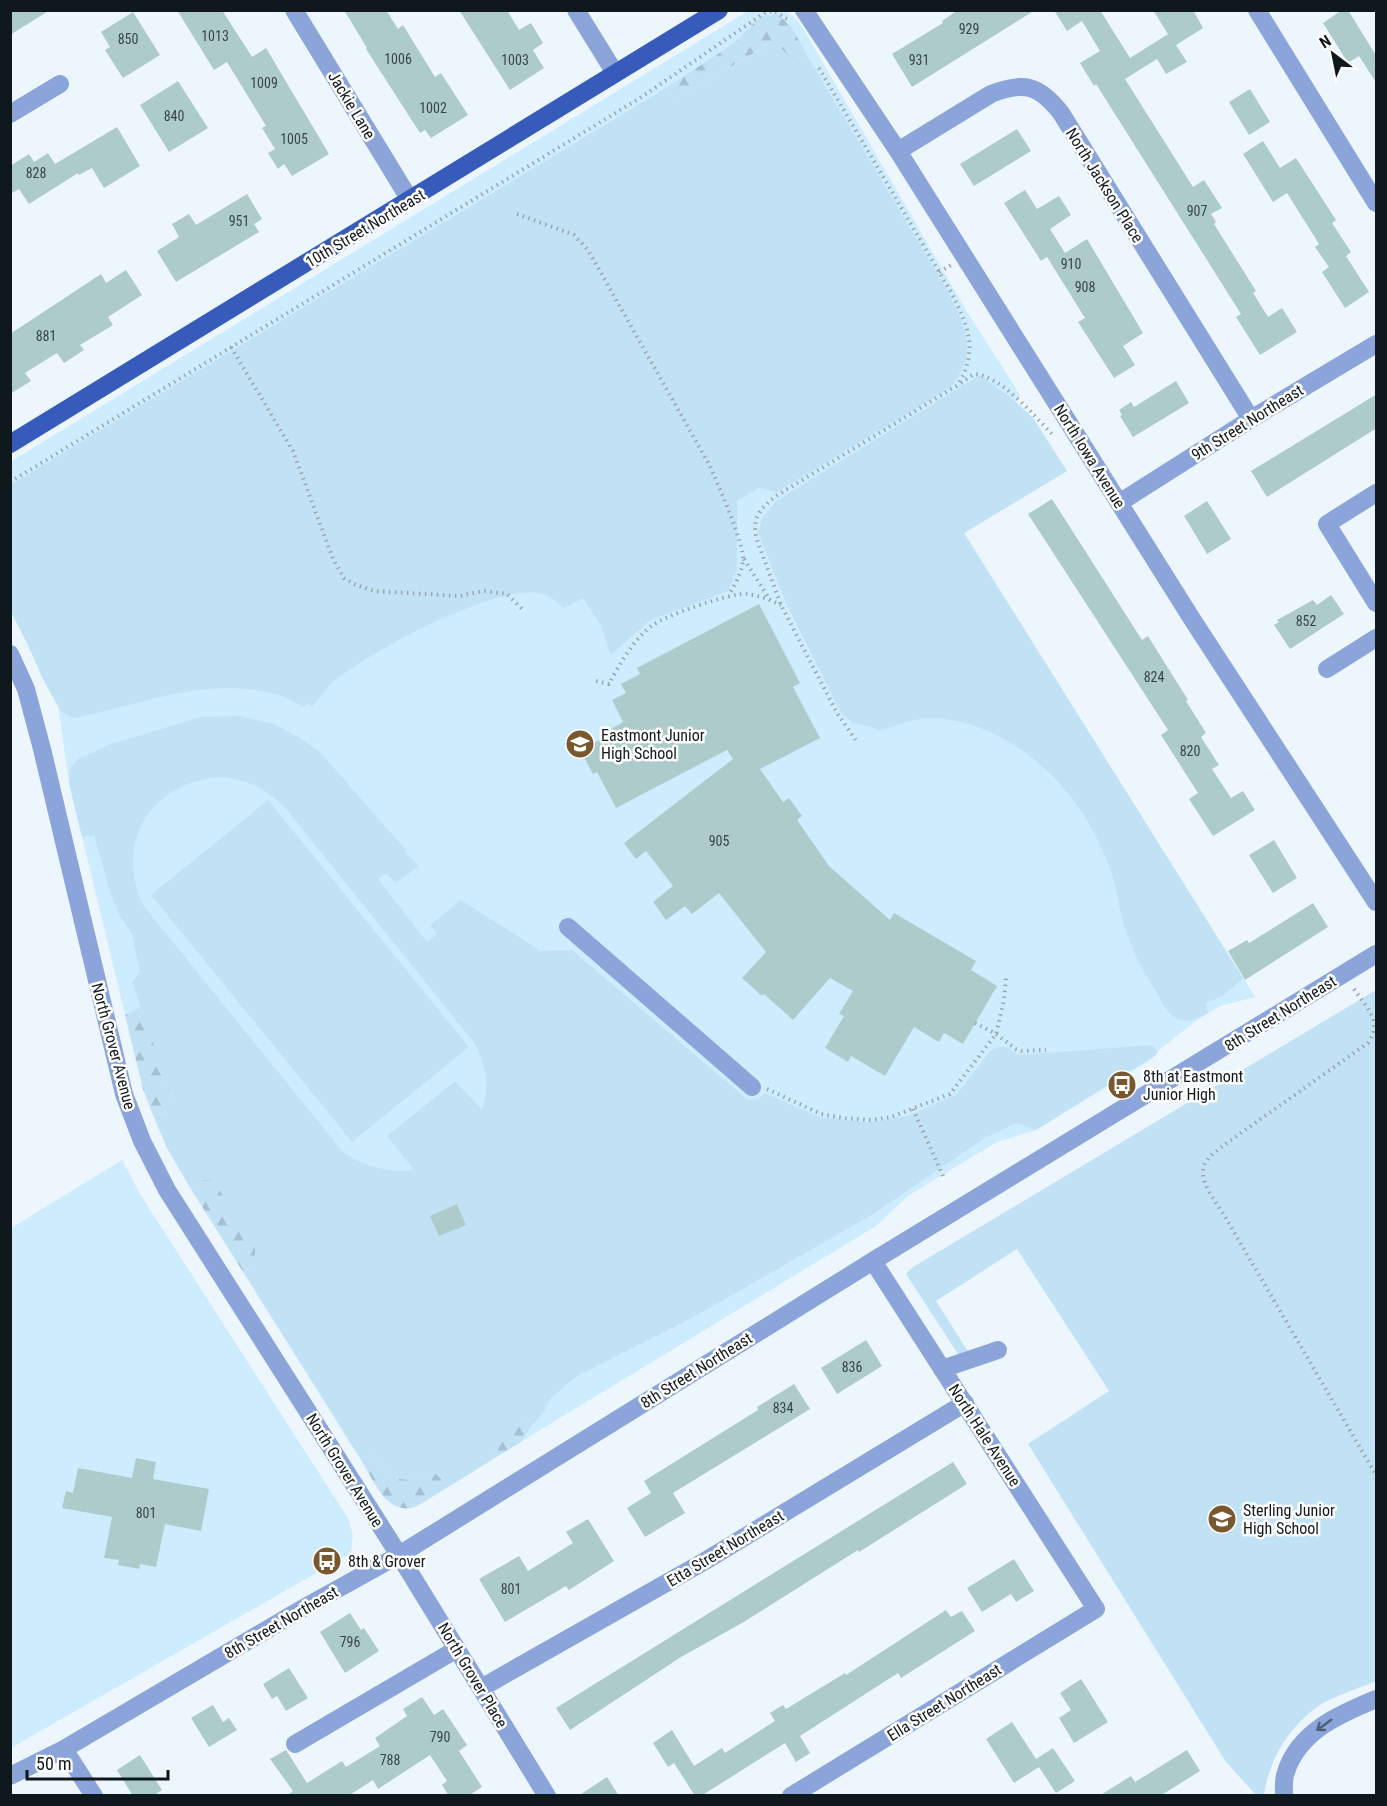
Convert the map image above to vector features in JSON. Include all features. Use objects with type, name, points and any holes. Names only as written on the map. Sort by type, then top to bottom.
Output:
[{"type":"main road","name":"10th Street Northeast","points":[[10,444],[718,10]]},
{"type":"street","name":"Jackie Lane","points":[[294,10],[410,200]]},
{"type":"street","points":[[576,10],[615,73]]},
{"type":"street","points":[[1257,10],[1377,203]]},
{"type":"street","name":"North Iowa Avenue","points":[[798,17],[898,151],[1192,619],[1377,902]]},
{"type":"street","points":[[10,114],[60,84]]},
{"type":"street","name":"North Jackson Place","points":[[898,151],[991,94],[1007,88],[1024,86],[1044,93],[1061,114],[1251,419]]},
{"type":"street","name":"9th Street Northeast","points":[[1119,503],[1251,419],[1377,344]]},
{"type":"street","points":[[1375,498],[1327,524],[1377,603]]},
{"type":"street","points":[[1327,669],[1377,638]]},
{"type":"street","name":"North Grover Avenue","points":[[10,654],[26,689],[40,739],[124,1094],[142,1141],[167,1190],[399,1555]]},
{"type":"street","points":[[568,927],[752,1087]]},
{"type":"street","name":"8th Street Northeast","points":[[10,1776],[64,1749],[307,1606],[399,1555],[873,1261],[1377,954]]},
{"type":"street","name":"North Hale Avenue","points":[[873,1261],[1096,1609]]},
{"type":"street","points":[[942,1369],[998,1350]]},
{"type":"street","name":"Etta Street Northeast","points":[[481,1688],[705,1561],[965,1403]]},
{"type":"street","name":"North Grover Place","points":[[399,1555],[547,1796]]},
{"type":"street","name":"Ella Street Northeast","points":[[791,1796],[1096,1609]]},
{"type":"street","points":[[295,1744],[457,1649]]},
{"type":"street","points":[[1284,1796],[1285,1774],[1297,1750],[1321,1725],[1342,1713],[1377,1699]]},
{"type":"street","points":[[64,1749],[94,1796]]},
{"type":"path","points":[[10,482],[640,98],[766,12],[774,11],[798,17]]},
{"type":"path","points":[[816,63],[951,292],[967,324],[970,343],[969,357],[965,373],[958,385]]},
{"type":"path","points":[[517,214],[574,235],[588,250],[710,466],[721,490],[744,558],[770,600]]},
{"type":"path","points":[[231,347],[293,451],[333,559],[344,578],[374,591],[459,596],[484,591],[507,594],[524,611]]},
{"type":"path","points":[[857,742],[837,713],[781,605],[754,530],[756,518],[764,506],[974,374],[986,375],[999,383],[1058,440]]},
{"type":"path","points":[[729,595],[738,579],[744,558]]},
{"type":"path","points":[[596,681],[609,684],[623,657],[653,625],[729,595],[747,594],[781,605]]},
{"type":"path","points":[[752,1087],[766,1089],[821,1114],[872,1120],[891,1117],[950,1094],[996,1034],[1004,1000],[1006,978]]},
{"type":"path","points":[[1354,989],[1375,1023],[1375,1033],[1368,1043],[1224,1145],[1205,1163],[1202,1173],[1207,1186],[1377,1475]]},
{"type":"path","points":[[975,1023],[996,1034],[1016,1049],[1046,1050]]},
{"type":"path","points":[[913,1109],[944,1178]]},
{"type":"shaded area","name":"Eastmont Junior High School","points":[[748,11],[785,11],[795,18],[804,30],[966,310],[1020,395],[1015,401],[1033,418],[1067,471],[964,533],[1255,997],[1220,1006],[1197,1020],[1158,1051],[1152,1059],[1036,1130],[997,1142],[908,1196],[876,1226],[415,1506],[397,1507],[385,1499],[191,1189],[167,1148],[143,1089],[69,783],[58,706],[11,612],[10,462]]},
{"type":"shaded area","points":[[122,1160],[140,1194],[349,1520],[353,1536],[351,1553],[11,1748],[11,1228]]},
{"type":"green space","points":[[778,14],[792,28],[808,57],[797,64],[774,41],[674,100],[666,88],[733,44],[761,16]]},
{"type":"green space","points":[[775,41],[797,63],[808,57],[949,293],[967,341],[964,363],[950,388],[777,492],[759,488],[737,501],[737,570],[728,591],[649,621],[611,655],[601,626],[583,598],[564,608],[552,598],[541,594],[516,594],[463,610],[404,637],[337,679],[312,707],[308,703],[304,707],[274,694],[248,689],[223,688],[173,694],[74,718],[62,712],[43,679],[11,612],[10,485],[666,88],[674,100]]},
{"type":"green space","points":[[980,375],[1015,401],[1033,418],[1067,471],[964,533],[1243,978],[1223,996],[1206,1003],[1208,1013],[1199,1018],[1180,1020],[1171,1015],[1165,1007],[1130,943],[1122,920],[1115,883],[1087,820],[1072,798],[1034,759],[1011,743],[962,722],[936,718],[921,719],[879,731],[852,723],[840,711],[786,603],[758,533],[762,518],[776,501]]},
{"type":"green space","points":[[239,716],[274,724],[320,752],[419,866],[396,883],[386,873],[378,879],[427,942],[437,934],[430,925],[461,900],[541,951],[572,950],[748,1100],[758,1099],[765,1093],[819,1117],[869,1122],[908,1116],[957,1094],[989,1052],[998,1047],[1007,1047],[1018,1055],[1152,1045],[1158,1051],[1156,1055],[1036,1130],[1017,1123],[985,1138],[870,1216],[692,1318],[577,1376],[551,1398],[543,1413],[533,1424],[522,1421],[489,1451],[493,1459],[450,1486],[433,1472],[413,1479],[397,1478],[384,1469],[370,1453],[361,1459],[244,1273],[249,1268],[203,1180],[191,1189],[167,1148],[153,1115],[164,1114],[173,1103],[132,982],[140,972],[132,934],[111,896],[94,835],[82,837],[69,783],[70,768],[78,759],[111,744],[201,717]],"holes":[[[221,777],[231,778],[264,791],[286,809],[476,1045],[486,1077],[486,1093],[482,1110],[455,1081],[387,1136],[414,1170],[395,1171],[377,1168],[360,1162],[343,1152],[143,905],[135,881],[133,859],[136,838],[145,819],[158,803],[175,790],[196,781]]]},
{"type":"green space","points":[[268,800],[469,1047],[352,1142],[151,895]]},
{"type":"green space","name":"Sterling Junior High School","points":[[1376,990],[1376,1681],[1330,1700],[1307,1715],[1289,1735],[1275,1757],[1264,1795],[1256,1795],[1226,1762],[1028,1444],[1109,1391],[1017,1249],[936,1301],[969,1353],[960,1357],[906,1274],[913,1267]]},
{"type":"green space","points":[[141,1007],[173,1103],[168,1111],[160,1114],[153,1115],[143,1089],[125,1015]]},
{"type":"green space","points":[[203,1180],[213,1180],[255,1247],[255,1259],[244,1273],[191,1189]]},
{"type":"green space","points":[[522,1421],[533,1424],[521,1442],[493,1459],[489,1451],[490,1444]]},
{"type":"green space","points":[[370,1453],[384,1469],[397,1478],[413,1479],[433,1472],[450,1486],[417,1506],[398,1507],[382,1494],[361,1459]]},
{"type":"building","points":[[10,10],[50,10],[10,35]]},
{"type":"building","points":[[177,10],[222,10],[252,57],[266,48],[329,154],[292,176],[284,164],[278,169],[268,153],[275,149],[262,128],[266,126],[227,62],[214,70]]},
{"type":"building","points":[[344,10],[386,10],[398,29],[403,25],[435,77],[441,73],[468,115],[431,138],[425,130],[420,133]]},
{"type":"building","points":[[459,10],[507,10],[519,30],[531,23],[543,43],[533,50],[544,68],[510,90]]},
{"type":"building","points":[[958,10],[1035,10],[912,87],[892,54],[943,23],[942,21]]},
{"type":"building","points":[[1054,10],[1100,10],[1130,58],[1168,34],[1153,10],[1193,10],[1203,28],[1176,45],[1187,62],[1166,74],[1157,59],[1125,79],[1193,187],[1204,180],[1222,208],[1211,214],[1216,222],[1214,224],[1256,291],[1253,293],[1268,317],[1282,308],[1297,332],[1260,355],[1236,317],[1241,314],[1096,84],[1094,86],[1080,63],[1100,51],[1082,21],[1067,31]]},
{"type":"building","points":[[1342,10],[1348,10],[1377,57],[1377,84],[1359,56],[1348,63],[1323,23]]},
{"type":"building","points":[[133,12],[160,55],[123,78],[105,50],[110,47],[101,32]]},
{"type":"building","points":[[178,81],[208,128],[169,152],[140,105]]},
{"type":"building","points":[[1250,89],[1270,122],[1249,135],[1229,102]]},
{"type":"building","points":[[117,127],[140,166],[104,188],[92,168],[79,175],[78,173],[29,204],[19,189],[10,194],[10,166],[29,154],[34,162],[48,153],[55,164]]},
{"type":"building","points":[[1017,129],[1031,151],[974,186],[960,164]]},
{"type":"building","points":[[1263,141],[1280,168],[1296,158],[1336,220],[1332,223],[1351,252],[1346,256],[1369,292],[1345,308],[1322,272],[1329,267],[1315,247],[1319,244],[1287,193],[1273,202],[1243,154]]},
{"type":"building","points":[[1025,190],[1037,209],[1059,196],[1071,215],[1050,229],[1065,253],[1087,239],[1143,333],[1123,346],[1135,365],[1114,378],[1078,322],[1085,318],[1047,257],[1041,261],[1004,203]]},
{"type":"building","points":[[247,194],[262,219],[254,224],[259,232],[176,282],[157,251],[179,237],[172,224],[189,214],[196,225]]},
{"type":"building","points":[[126,270],[142,295],[108,317],[113,325],[80,345],[84,350],[64,363],[57,353],[25,373],[31,381],[10,394],[10,334],[101,274],[106,283]]},
{"type":"building","points":[[1176,381],[1189,403],[1133,437],[1120,416],[1122,415],[1119,410],[1131,402],[1134,407]]},
{"type":"building","points":[[1377,394],[1377,428],[1267,497],[1251,471]]},
{"type":"building","points":[[1052,499],[1142,640],[1148,636],[1188,700],[1186,701],[1206,733],[1201,737],[1219,765],[1212,769],[1231,798],[1243,791],[1255,810],[1213,836],[1189,799],[1198,793],[1161,735],[1168,730],[1028,514]]},
{"type":"building","points":[[1207,501],[1231,539],[1207,554],[1184,516]]},
{"type":"building","points":[[1331,595],[1344,614],[1290,649],[1274,625],[1279,622],[1277,620],[1313,600],[1317,605]]},
{"type":"building","points":[[759,604],[800,683],[793,687],[820,738],[760,769],[783,802],[789,798],[802,816],[797,820],[829,866],[890,920],[894,913],[976,961],[971,970],[997,986],[963,1044],[944,1033],[939,1042],[914,1027],[885,1076],[851,1056],[848,1062],[825,1048],[844,1016],[839,1014],[853,991],[830,978],[793,1020],[742,978],[766,952],[719,893],[692,914],[685,906],[666,920],[653,902],[673,886],[646,851],[636,859],[624,843],[733,759],[727,750],[616,808],[597,772],[593,774],[580,750],[613,733],[611,729],[623,722],[612,700],[626,693],[621,684],[640,674],[637,668]]},
{"type":"building","points":[[1274,840],[1297,878],[1273,893],[1249,855]]},
{"type":"building","points":[[1313,903],[1328,927],[1245,980],[1228,951],[1247,940],[1249,943]]},
{"type":"building","points":[[457,1204],[466,1225],[439,1236],[430,1216]]},
{"type":"building","points":[[866,1340],[882,1366],[837,1394],[821,1368]]},
{"type":"building","points":[[794,1384],[810,1409],[673,1493],[685,1513],[645,1537],[627,1508],[651,1493],[644,1481],[758,1410],[757,1407]]},
{"type":"building","points":[[136,1458],[156,1462],[153,1479],[209,1489],[201,1531],[165,1524],[156,1567],[140,1564],[139,1569],[118,1565],[119,1560],[104,1558],[112,1517],[62,1508],[66,1491],[73,1493],[78,1468],[132,1478]]},
{"type":"building","points":[[953,1462],[967,1484],[742,1623],[681,1657],[570,1730],[556,1708]]},
{"type":"building","points":[[588,1519],[614,1561],[569,1590],[566,1586],[505,1622],[479,1579],[519,1556],[528,1571],[573,1543],[566,1532]]},
{"type":"building","points":[[1014,1559],[1034,1591],[1016,1602],[1011,1594],[982,1612],[967,1588]]},
{"type":"building","points":[[946,1610],[951,1617],[962,1611],[975,1631],[901,1678],[898,1673],[800,1736],[810,1753],[796,1762],[785,1743],[701,1796],[695,1796],[674,1763],[668,1767],[653,1743],[672,1730],[694,1766],[722,1748],[725,1753],[775,1721],[770,1713],[783,1705],[786,1709],[845,1673],[846,1675]]},
{"type":"building","points":[[350,1613],[361,1630],[364,1628],[379,1651],[345,1673],[320,1632]]},
{"type":"building","points":[[289,1668],[308,1698],[286,1711],[277,1696],[272,1699],[263,1684]]},
{"type":"building","points":[[1081,1679],[1108,1722],[1074,1743],[1059,1718],[1071,1710],[1060,1693]]},
{"type":"building","points":[[422,1697],[434,1715],[443,1709],[467,1745],[459,1751],[482,1787],[468,1796],[449,1796],[442,1785],[447,1781],[430,1755],[378,1789],[373,1780],[348,1796],[286,1796],[293,1791],[270,1759],[286,1750],[307,1783],[342,1761],[346,1767],[380,1746],[375,1738],[407,1716],[403,1709]]},
{"type":"building","points":[[213,1705],[223,1722],[229,1718],[237,1730],[209,1747],[191,1718]]},
{"type":"building","points":[[1012,1722],[1036,1759],[1053,1748],[1075,1781],[1056,1793],[1039,1767],[1014,1783],[986,1739]]},
{"type":"building","points":[[1187,1750],[1200,1771],[1160,1796],[1099,1796],[1131,1776],[1135,1782]]},
{"type":"building","points":[[140,1755],[162,1790],[153,1796],[133,1796],[117,1770]]},
{"type":"building","points":[[607,1777],[619,1796],[578,1796]]},
{"type":"place","name":"Eastmont Junior High School","points":[[580,744]]},
{"type":"place","name":"8th at Eastmont Junior High","points":[[1122,1085]]},
{"type":"place","name":"Sterling Junior High School","points":[[1222,1519]]},
{"type":"place","name":"8th & Grover","points":[[327,1561]]}]
